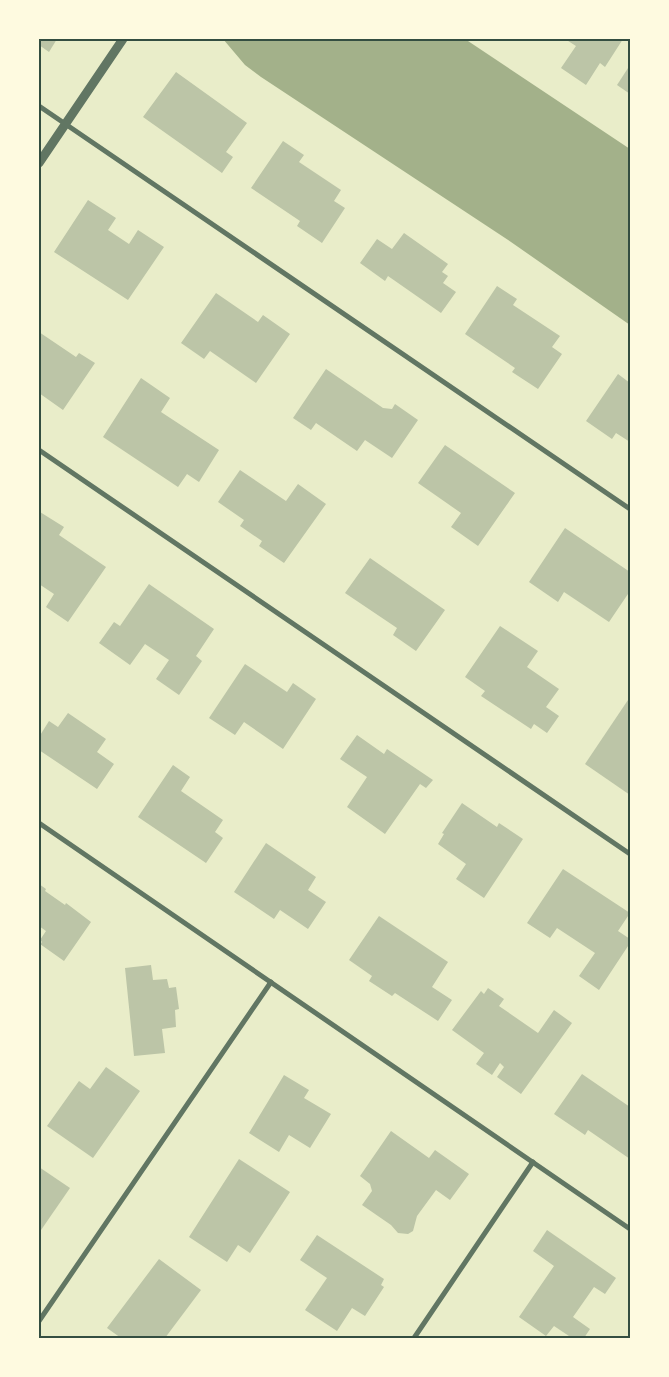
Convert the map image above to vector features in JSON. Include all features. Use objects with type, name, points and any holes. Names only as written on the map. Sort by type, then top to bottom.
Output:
[{"type":"street","points":[[39,163],[123,39]]},
{"type":"street","points":[[39,106],[630,509]]},
{"type":"street","points":[[39,450],[630,854]]},
{"type":"street","points":[[39,823],[630,1229]]},
{"type":"street","points":[[39,1321],[271,982]]},
{"type":"street","points":[[414,1338],[533,1162]]},
{"type":"shaded area","points":[[223,39],[465,39],[630,149],[630,325],[511,242],[261,77],[245,65]]},
{"type":"building","points":[[39,39],[57,39],[49,52],[39,45]]},
{"type":"building","points":[[565,39],[623,39],[605,67],[600,63],[586,85],[561,68],[576,46]]},
{"type":"building","points":[[630,65],[630,94],[617,85]]},
{"type":"building","points":[[176,72],[247,123],[226,152],[233,157],[222,173],[143,117]]},
{"type":"building","points":[[283,141],[304,155],[299,162],[341,190],[334,201],[345,208],[322,243],[297,226],[300,221],[251,188]]},
{"type":"building","points":[[88,200],[116,218],[108,230],[129,244],[138,230],[164,247],[128,300],[54,252]]},
{"type":"building","points":[[404,233],[448,264],[442,272],[448,276],[443,283],[456,292],[441,313],[388,276],[385,281],[360,263],[377,239],[392,249]]},
{"type":"building","points":[[497,286],[517,299],[513,305],[560,336],[552,347],[562,354],[538,389],[512,372],[515,368],[465,334]]},
{"type":"building","points":[[216,293],[258,322],[263,315],[290,334],[256,383],[210,351],[204,359],[181,343]]},
{"type":"building","points":[[39,332],[76,357],[79,353],[95,363],[63,410],[39,393]]},
{"type":"building","points":[[326,369],[383,408],[392,409],[395,404],[418,420],[392,458],[365,440],[357,451],[316,423],[311,430],[293,418]]},
{"type":"building","points":[[618,374],[630,383],[630,442],[616,433],[612,439],[586,421]]},
{"type":"building","points":[[141,378],[170,398],[161,412],[219,450],[199,482],[187,474],[178,487],[103,437]]},
{"type":"building","points":[[445,445],[515,493],[478,546],[451,527],[461,513],[418,483]]},
{"type":"building","points":[[240,470],[286,501],[298,484],[326,504],[284,563],[259,546],[262,541],[240,526],[244,520],[218,502]]},
{"type":"building","points":[[40,512],[64,527],[59,535],[106,567],[68,622],[46,607],[54,594],[39,584]]},
{"type":"building","points":[[565,528],[630,572],[630,591],[609,622],[564,592],[558,602],[529,582]]},
{"type":"building","points":[[370,558],[445,610],[416,651],[393,635],[397,628],[345,593]]},
{"type":"building","points":[[149,584],[214,629],[196,656],[202,661],[179,695],[156,679],[169,660],[145,644],[130,665],[99,643],[114,622],[120,626]]},
{"type":"building","points":[[500,626],[538,651],[527,667],[559,689],[546,707],[559,716],[547,733],[534,724],[531,729],[481,696],[485,691],[465,677]]},
{"type":"building","points":[[245,664],[287,692],[293,683],[316,699],[283,749],[244,722],[235,735],[209,718]]},
{"type":"building","points":[[630,697],[630,795],[585,764]]},
{"type":"building","points":[[68,713],[106,739],[97,752],[114,764],[97,789],[39,750],[39,737],[49,721],[58,727]]},
{"type":"building","points":[[357,735],[384,754],[387,749],[433,780],[426,788],[420,784],[385,834],[347,807],[367,777],[340,759]]},
{"type":"building","points":[[173,765],[190,777],[181,791],[223,820],[215,832],[223,838],[206,863],[138,817]]},
{"type":"building","points":[[462,803],[497,827],[499,823],[523,839],[484,898],[456,879],[466,864],[438,844],[444,834],[442,833]]},
{"type":"building","points":[[266,843],[316,877],[308,890],[326,902],[308,929],[280,910],[274,919],[234,892]]},
{"type":"building","points":[[563,869],[630,913],[618,931],[630,939],[630,943],[599,990],[579,976],[595,953],[557,928],[550,938],[527,923]]},
{"type":"building","points":[[39,884],[46,889],[45,891],[65,905],[66,903],[91,922],[64,961],[40,944],[42,942],[40,940],[46,931],[39,926]]},
{"type":"building","points":[[379,916],[448,962],[432,987],[452,1000],[438,1021],[395,993],[392,996],[369,981],[372,976],[349,960]]},
{"type":"building","points":[[151,965],[153,980],[167,979],[169,988],[176,987],[179,1009],[175,1010],[176,1027],[162,1029],[165,1053],[134,1056],[125,968]]},
{"type":"building","points":[[488,988],[504,999],[499,1006],[538,1033],[554,1010],[572,1023],[521,1094],[497,1077],[504,1067],[500,1063],[492,1075],[476,1064],[484,1053],[452,1030],[481,991],[484,994]]},
{"type":"building","points":[[106,1067],[140,1091],[93,1158],[47,1126],[79,1081],[90,1089]]},
{"type":"building","points":[[582,1074],[630,1107],[628,1120],[630,1121],[630,1159],[588,1130],[585,1135],[554,1114]]},
{"type":"building","points":[[284,1075],[309,1090],[304,1098],[331,1114],[310,1148],[289,1135],[279,1152],[249,1133]]},
{"type":"building","points":[[391,1131],[429,1158],[435,1150],[469,1174],[450,1200],[436,1190],[417,1216],[413,1231],[408,1234],[398,1233],[391,1225],[362,1205],[372,1191],[370,1184],[360,1176]]},
{"type":"building","points":[[239,1159],[290,1192],[250,1253],[238,1245],[227,1262],[189,1237]]},
{"type":"building","points":[[39,1167],[70,1188],[39,1233]]},
{"type":"building","points":[[547,1230],[616,1278],[605,1294],[594,1287],[573,1317],[590,1329],[584,1338],[572,1338],[554,1326],[546,1336],[519,1317],[554,1266],[533,1251]]},
{"type":"building","points":[[317,1235],[384,1279],[381,1285],[384,1287],[365,1316],[352,1308],[337,1331],[305,1310],[327,1278],[300,1260]]},
{"type":"building","points":[[159,1259],[201,1290],[165,1338],[149,1336],[148,1338],[121,1338],[107,1328]]}]
